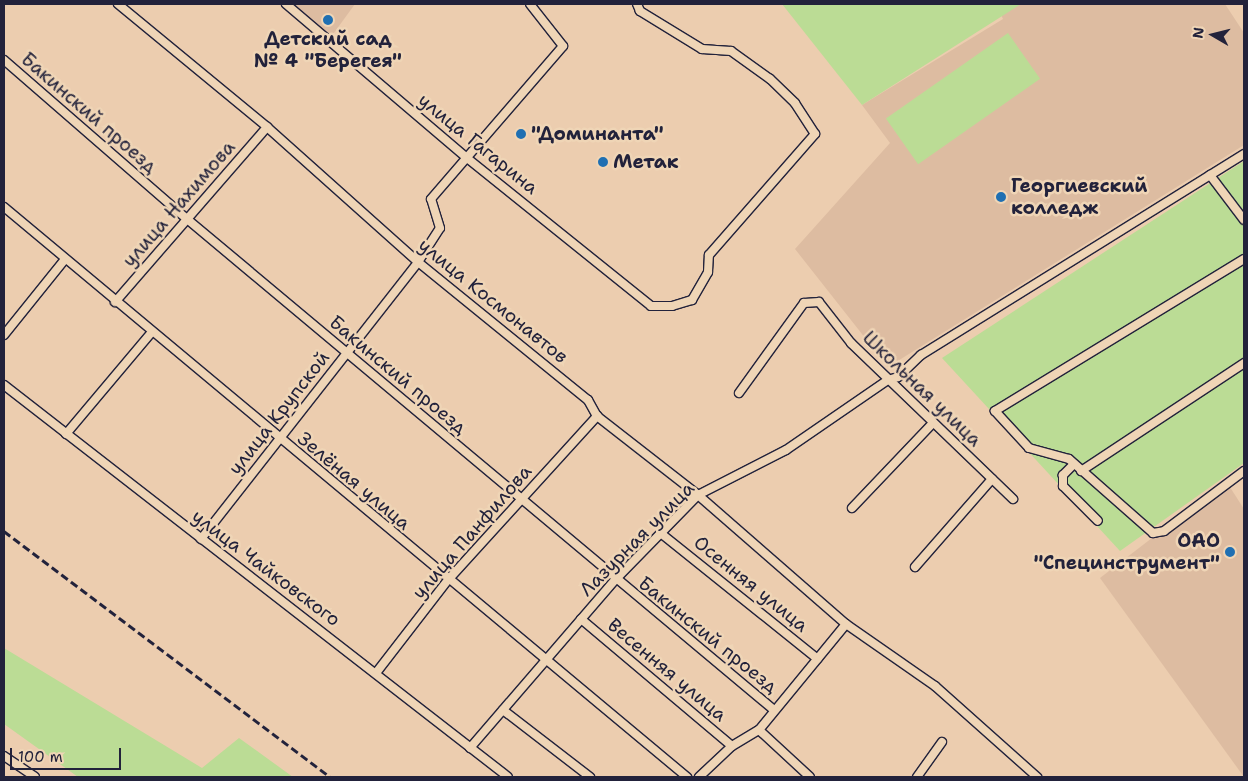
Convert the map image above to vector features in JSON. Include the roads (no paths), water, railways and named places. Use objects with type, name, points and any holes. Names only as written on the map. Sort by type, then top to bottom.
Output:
[{"type":"street","name":"улица Космонавтов","points":[[118,4],[267,127],[418,262],[588,400],[597,416],[698,495],[846,624],[935,686],[1037,777]]},
{"type":"street","name":"улица Гагарина","points":[[286,4],[467,158],[651,306],[692,300],[708,272],[709,255],[814,134],[795,103],[770,79],[731,51],[702,49],[640,11],[637,4]]},
{"type":"street","name":"улица Крупской","points":[[200,539],[280,440],[346,352],[418,262],[440,228],[431,199],[563,46],[530,4]]},
{"type":"street","name":"Бакинский проезд","points":[[4,60],[187,220],[615,580],[774,710]]},
{"type":"street","name":"улица Нахимова","points":[[115,302],[267,127]]},
{"type":"street","name":"Лазурная улица","points":[[470,748],[544,658],[582,619],[615,580],[663,535],[698,495],[786,450],[888,380],[1244,154]]},
{"type":"street","points":[[1210,175],[1244,220]]},
{"type":"street","name":"Зелёная улица","points":[[4,207],[151,333],[687,777]]},
{"type":"street","points":[[4,335],[65,258]]},
{"type":"street","points":[[1244,259],[994,411],[1029,448],[1074,464],[1153,533],[1164,531],[1244,471]]},
{"type":"street","name":"Школьная улица","points":[[739,393],[804,303],[811,300],[819,302],[851,343],[1013,499]]},
{"type":"street","points":[[66,434],[151,333]]},
{"type":"street","points":[[1081,471],[1244,363]]},
{"type":"street","name":"улица Чайковского","points":[[4,385],[508,777]]},
{"type":"street","name":"улица Панфилова","points":[[376,673],[448,580],[597,416]]},
{"type":"street","points":[[852,508],[933,423]]},
{"type":"street","points":[[1074,464],[1063,475],[1063,486],[1098,521]]},
{"type":"street","points":[[915,567],[992,479]]},
{"type":"street","name":"Осенняя улица","points":[[663,535],[818,659]]},
{"type":"street","name":"Весенняя улица","points":[[582,619],[732,746]]},
{"type":"street","points":[[700,777],[732,746],[759,730],[846,624]]},
{"type":"street","points":[[503,710],[590,777]]},
{"type":"street","points":[[759,730],[810,777]]},
{"type":"street","points":[[917,777],[942,742]]},
{"type":"street","points":[[4,756],[36,777]]},
{"type":"street","points":[[1021,777],[1028,770]]},
{"type":"railway","points":[[4,531],[331,777]]},
{"type":"place","name":"Детский сад № 4 \"Берегея\"","points":[[328,20]]},
{"type":"place","name":"\"Доминанта\"","points":[[521,134]]},
{"type":"place","name":"Метак","points":[[603,162]]},
{"type":"place","name":"Георгиевский колледж","points":[[1001,197]]},
{"type":"place","name":"ОАО \"Специнструмент\"","points":[[1230,552]]}]
